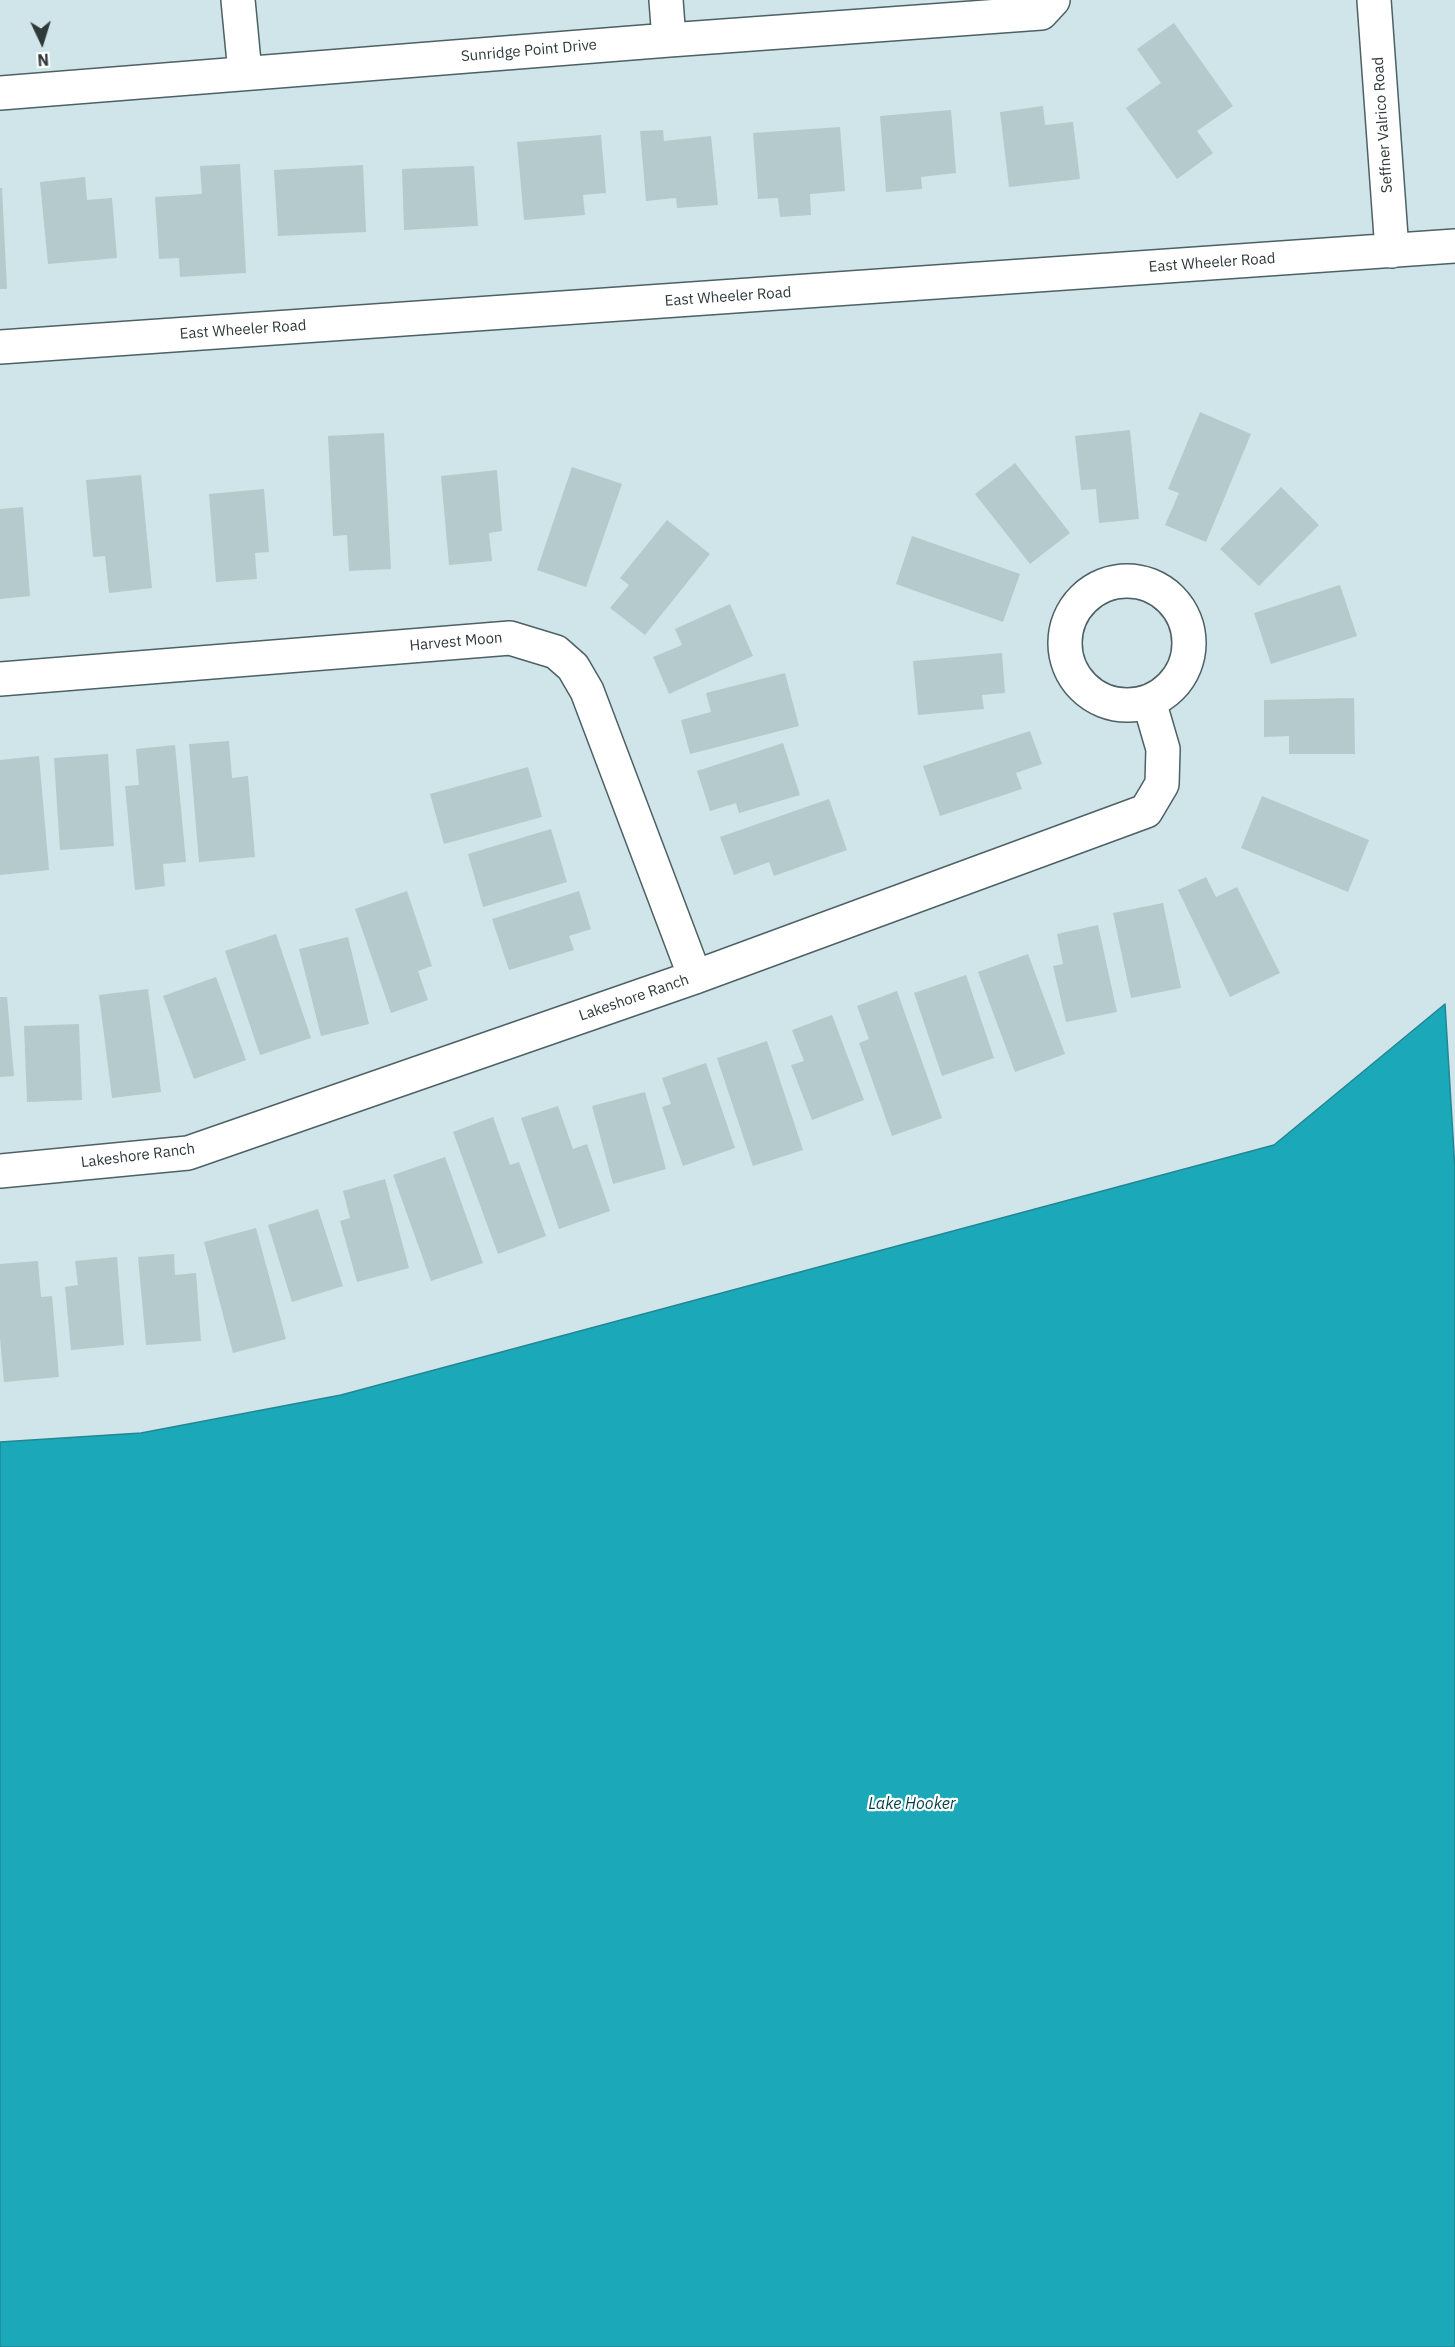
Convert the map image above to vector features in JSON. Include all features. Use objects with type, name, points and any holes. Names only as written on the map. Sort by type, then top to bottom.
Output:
[{"type":"street","points":[[238,0],[244,73]]},
{"type":"street","points":[[666,0],[669,40]]},
{"type":"street","name":"Sunridge Point Drive","points":[[0,93],[1041,13],[1053,0]]},
{"type":"street","name":"Seffner Valrico Road","points":[[1374,0],[1392,251]]},
{"type":"street","name":"East Wheeler Road","points":[[0,347],[1455,246]]},
{"type":"street","name":"Harvest Moon","points":[[0,679],[510,638],[556,652],[573,667],[587,691],[695,977]]},
{"type":"street","name":"Lakeshore Ranch","points":[[0,1171],[188,1153],[695,977],[1146,811],[1162,784],[1163,749],[1149,701]]},
{"type":"water","name":"Lake Hooker","points":[[1445,1004],[1455,1170],[1455,2347],[0,2347],[0,1442],[141,1433],[341,1395],[1274,1145]]},
{"type":"building","points":[[1174,23],[1233,106],[1197,131],[1213,153],[1177,179],[1126,108],[1161,83],[1137,49]]},
{"type":"building","points":[[1043,106],[1045,125],[1073,122],[1080,179],[1009,187],[1000,112]]},
{"type":"building","points":[[951,110],[956,173],[921,177],[922,189],[886,192],[880,116]]},
{"type":"building","points":[[840,127],[845,191],[810,194],[811,215],[780,217],[778,198],[758,199],[753,133]]},
{"type":"building","points":[[663,130],[664,141],[711,136],[718,205],[677,208],[676,198],[646,201],[640,131]]},
{"type":"building","points":[[601,135],[606,193],[583,195],[585,215],[524,220],[517,142]]},
{"type":"building","points":[[240,164],[246,273],[180,277],[179,258],[159,259],[155,197],[202,194],[200,166]]},
{"type":"building","points":[[363,165],[366,232],[278,236],[274,170]]},
{"type":"building","points":[[474,166],[478,226],[404,230],[402,169]]},
{"type":"building","points":[[85,177],[87,200],[112,198],[117,258],[48,264],[40,182]]},
{"type":"building","points":[[0,188],[2,188],[7,289],[0,289]]},
{"type":"building","points":[[1200,412],[1251,434],[1206,542],[1165,525],[1179,493],[1168,489]]},
{"type":"building","points":[[1130,430],[1139,519],[1099,523],[1096,489],[1081,490],[1075,436]]},
{"type":"building","points":[[384,433],[391,569],[349,571],[347,535],[333,536],[328,436]]},
{"type":"building","points":[[1015,463],[1070,533],[1030,564],[975,494]]},
{"type":"building","points":[[572,467],[622,484],[586,587],[537,570]]},
{"type":"building","points":[[497,470],[502,531],[489,533],[492,561],[449,565],[441,476]]},
{"type":"building","points":[[141,475],[152,588],[109,593],[105,556],[93,557],[86,480]]},
{"type":"building","points":[[1281,487],[1319,525],[1259,586],[1220,549]]},
{"type":"building","points":[[264,489],[269,552],[255,553],[257,579],[216,582],[209,494]]},
{"type":"building","points":[[23,507],[30,596],[0,599],[0,509]]},
{"type":"building","points":[[667,520],[710,554],[645,635],[610,608],[629,585],[620,578]]},
{"type":"building","points":[[912,536],[1020,574],[1003,622],[896,584]]},
{"type":"building","points":[[1340,585],[1357,636],[1271,664],[1254,613]]},
{"type":"building","points":[[730,604],[753,656],[669,694],[653,657],[682,645],[675,629]]},
{"type":"building","points":[[1002,653],[1005,693],[982,695],[984,709],[918,715],[913,661]]},
{"type":"building","points":[[785,673],[799,726],[690,754],[681,720],[711,712],[706,693]]},
{"type":"building","points":[[1354,698],[1355,754],[1289,754],[1289,736],[1264,737],[1264,700]]},
{"type":"building","points":[[1030,731],[1042,764],[1016,773],[1022,789],[940,816],[923,766]]},
{"type":"building","points":[[229,741],[232,778],[248,776],[255,857],[199,862],[189,744]]},
{"type":"building","points":[[783,743],[800,795],[739,813],[736,803],[710,811],[697,771]]},
{"type":"building","points":[[175,745],[186,862],[163,864],[165,886],[135,890],[125,786],[139,785],[136,749]]},
{"type":"building","points":[[108,754],[114,846],[60,850],[54,758]]},
{"type":"building","points":[[39,756],[49,870],[0,875],[0,760]]},
{"type":"building","points":[[528,767],[542,817],[444,844],[430,794]]},
{"type":"building","points":[[1262,796],[1369,840],[1348,892],[1241,848]]},
{"type":"building","points":[[829,799],[847,850],[774,876],[769,862],[734,875],[720,837]]},
{"type":"building","points":[[551,829],[567,882],[483,907],[468,854]]},
{"type":"building","points":[[1206,877],[1216,897],[1237,887],[1280,973],[1230,997],[1178,890]]},
{"type":"building","points":[[407,891],[432,966],[418,971],[428,1000],[391,1013],[355,909]]},
{"type":"building","points":[[579,891],[591,929],[569,936],[574,950],[509,970],[492,919]]},
{"type":"building","points":[[1163,903],[1181,988],[1131,998],[1113,913]]},
{"type":"building","points":[[1098,925],[1117,1012],[1066,1022],[1053,966],[1063,964],[1057,934]]},
{"type":"building","points":[[276,934],[311,1038],[260,1055],[225,951]]},
{"type":"building","points":[[348,937],[369,1024],[321,1036],[299,949]]},
{"type":"building","points":[[1028,954],[1065,1054],[1015,1072],[978,972]]},
{"type":"building","points":[[966,975],[994,1058],[942,1076],[914,993]]},
{"type":"building","points":[[216,977],[246,1060],[194,1079],[163,996]]},
{"type":"building","points":[[148,989],[161,1092],[112,1098],[99,995]]},
{"type":"building","points":[[897,991],[942,1118],[892,1136],[859,1043],[869,1039],[857,1006]]},
{"type":"building","points":[[0,997],[7,997],[14,1076],[0,1077]]},
{"type":"building","points":[[832,1015],[864,1100],[812,1120],[791,1065],[804,1061],[792,1030]]},
{"type":"building","points":[[79,1024],[82,1100],[27,1102],[24,1026]]},
{"type":"building","points":[[767,1041],[803,1150],[753,1166],[717,1058]]},
{"type":"building","points":[[706,1063],[735,1148],[683,1166],[662,1107],[671,1104],[662,1078]]},
{"type":"building","points":[[645,1092],[666,1169],[613,1184],[592,1106]]},
{"type":"building","points":[[558,1106],[573,1149],[587,1144],[610,1211],[559,1229],[521,1118]]},
{"type":"building","points":[[493,1117],[510,1165],[519,1162],[546,1236],[498,1254],[453,1132]]},
{"type":"building","points":[[445,1157],[483,1263],[431,1281],[393,1175]]},
{"type":"building","points":[[385,1179],[409,1268],[357,1282],[340,1221],[350,1218],[343,1191]]},
{"type":"building","points":[[318,1209],[343,1286],[292,1302],[268,1225]]},
{"type":"building","points":[[256,1228],[286,1339],[233,1353],[204,1242]]},
{"type":"building","points":[[174,1254],[175,1275],[196,1273],[201,1341],[146,1345],[138,1257]]},
{"type":"building","points":[[117,1257],[124,1345],[71,1350],[65,1287],[78,1285],[75,1261]]},
{"type":"building","points":[[38,1261],[41,1297],[52,1296],[59,1377],[4,1382],[0,1338],[0,1264]]}]
